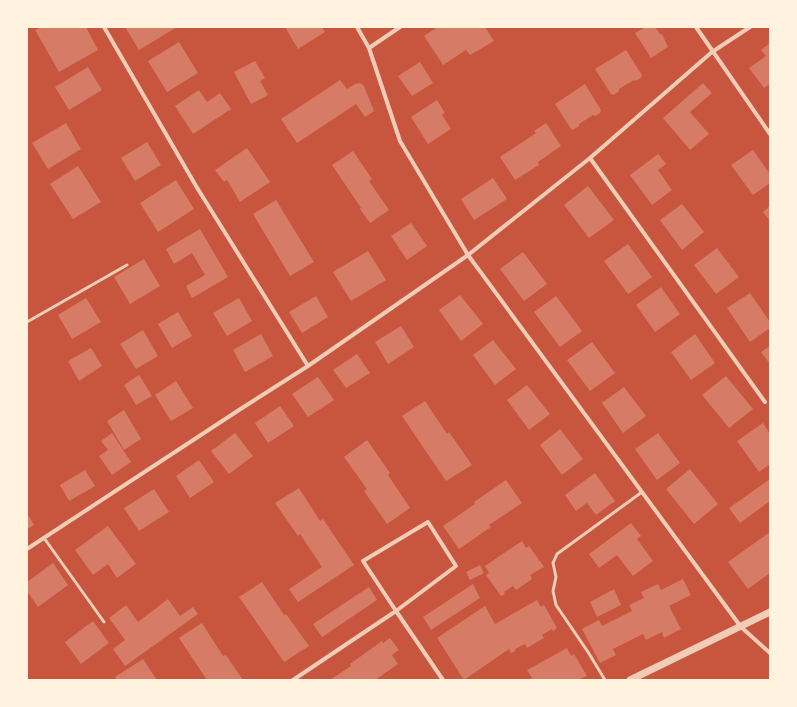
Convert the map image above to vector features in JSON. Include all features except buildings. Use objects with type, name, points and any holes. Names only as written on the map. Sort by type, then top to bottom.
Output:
[{"type":"street","points":[[104,27],[196,186],[308,366]]},
{"type":"street","points":[[357,27],[369,48],[400,141],[468,255],[741,627],[770,653]]},
{"type":"street","points":[[369,48],[400,27]]},
{"type":"street","points":[[696,27],[770,134]]},
{"type":"street","points":[[27,549],[308,366],[468,255],[590,158],[712,52],[750,27]]},
{"type":"street","points":[[590,158],[765,402]]},
{"type":"street","points":[[294,680],[396,611],[456,566],[428,522],[362,561],[396,611],[443,680]]},
{"type":"street","points":[[630,680],[770,612]]},
{"type":"lane","points":[[27,322],[127,265]]},
{"type":"lane","points":[[606,680],[556,605],[553,591],[556,577],[553,563],[557,554],[642,492]]},
{"type":"lane","points":[[44,538],[104,622]]}]
